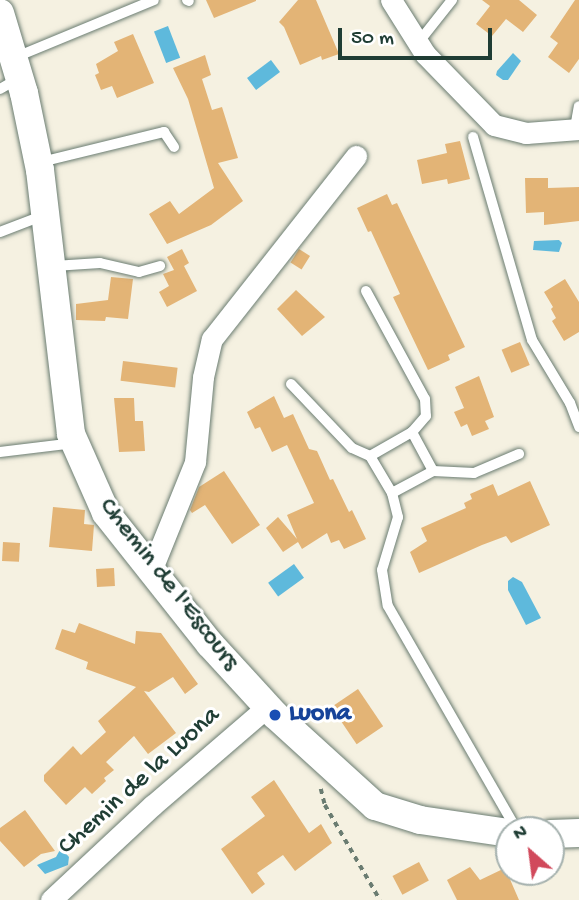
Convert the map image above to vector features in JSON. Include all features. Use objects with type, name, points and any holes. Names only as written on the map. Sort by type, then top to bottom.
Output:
[{"type":"street","points":[[391,0],[418,43],[494,125],[526,133],[577,128]]},
{"type":"street","name":"Chemin de l'Escours","points":[[0,13],[11,75],[38,163],[75,443],[106,513],[151,572],[267,707],[375,806],[420,820],[495,831]]},
{"type":"street","points":[[151,572],[195,462],[203,377],[212,339],[356,156]]},
{"type":"street","name":"Chemin de la Luona","points":[[51,900],[153,805],[267,707]]},
{"type":"lane","points":[[11,75],[154,0]]},
{"type":"lane","points":[[418,43],[452,0]]},
{"type":"lane","points":[[577,128],[579,106]]},
{"type":"lane","points":[[38,163],[164,132],[174,147]]},
{"type":"lane","points":[[474,137],[532,340],[570,403],[579,427]]},
{"type":"lane","points":[[0,232],[45,215]]},
{"type":"lane","points":[[51,266],[100,263],[139,272],[160,265]]},
{"type":"lane","points":[[366,291],[425,399],[426,416],[412,432],[370,456]]},
{"type":"lane","points":[[291,384],[352,448],[370,456],[392,493],[398,517],[383,570],[388,606],[509,816]]},
{"type":"lane","points":[[412,432],[433,471]]},
{"type":"lane","points":[[0,453],[75,443]]},
{"type":"lane","points":[[392,493],[433,471],[474,473],[519,454]]},
{"type":"path","points":[[311,750],[325,805],[380,900]]},
{"type":"water","points":[[168,26],[180,58],[166,63],[154,31]]},
{"type":"water","points":[[513,53],[521,61],[508,80],[503,80],[496,75],[497,71]]},
{"type":"water","points":[[271,60],[280,72],[256,90],[247,78]]},
{"type":"water","points":[[559,240],[562,243],[559,252],[533,250],[534,241]]},
{"type":"water","points":[[294,564],[304,578],[278,597],[268,583]]},
{"type":"water","points":[[513,577],[522,582],[541,618],[526,625],[508,590],[508,581]]},
{"type":"water","points":[[61,848],[69,857],[68,865],[45,874],[37,865],[56,857]]},
{"type":"building","points":[[206,0],[256,0],[256,1],[214,18]]},
{"type":"building","points":[[298,0],[316,0],[339,54],[322,60],[321,56],[300,65],[284,27],[279,22]]},
{"type":"building","points":[[482,0],[519,0],[537,15],[523,32],[506,19],[492,36],[476,24],[490,6]]},
{"type":"building","points":[[575,0],[579,0],[579,59],[569,73],[548,57],[558,43],[550,37]]},
{"type":"building","points":[[133,34],[154,83],[117,98],[112,86],[101,90],[95,75],[99,73],[96,64],[118,51],[114,42]]},
{"type":"building","points":[[205,55],[211,75],[202,79],[212,110],[222,107],[238,158],[218,163],[243,201],[211,225],[167,244],[149,214],[170,201],[179,214],[214,188],[188,99],[173,68]]},
{"type":"building","points":[[460,141],[470,179],[448,184],[447,179],[422,184],[417,160],[447,153],[445,144]]},
{"type":"building","points":[[525,178],[548,178],[548,188],[579,187],[579,221],[544,225],[544,212],[526,213]]},
{"type":"building","points":[[387,194],[392,205],[397,203],[465,347],[448,355],[450,360],[428,370],[393,297],[400,294],[371,231],[368,232],[357,208]]},
{"type":"building","points":[[182,249],[189,263],[184,266],[197,291],[167,307],[159,292],[169,286],[163,274],[174,270],[167,257]]},
{"type":"building","points":[[299,249],[310,256],[302,269],[291,263]]},
{"type":"building","points":[[111,277],[133,279],[128,319],[106,317],[105,321],[76,320],[76,304],[108,300]]},
{"type":"building","points":[[565,279],[579,302],[579,332],[564,341],[552,321],[556,318],[551,309],[553,307],[544,292]]},
{"type":"building","points":[[296,290],[325,317],[302,336],[277,309]]},
{"type":"building","points":[[520,342],[530,365],[511,373],[502,350]]},
{"type":"building","points":[[123,361],[178,368],[175,388],[121,381]]},
{"type":"building","points":[[479,376],[494,417],[485,421],[489,429],[472,436],[467,424],[461,427],[454,412],[464,408],[455,387]]},
{"type":"building","points":[[274,396],[284,418],[293,414],[309,449],[317,451],[330,480],[333,479],[349,512],[352,510],[366,539],[344,549],[339,540],[331,543],[327,533],[302,549],[298,542],[283,552],[266,528],[278,517],[297,539],[287,515],[314,503],[287,445],[272,452],[260,427],[255,429],[247,412]]},
{"type":"building","points":[[114,398],[134,398],[135,421],[143,421],[145,451],[119,452]]},
{"type":"building","points":[[224,471],[260,525],[232,544],[205,505],[192,513],[190,510],[199,487]]},
{"type":"building","points":[[530,481],[550,525],[511,543],[506,536],[419,573],[410,552],[427,541],[421,528],[466,508],[464,503],[472,499],[470,494],[493,484],[498,496]]},
{"type":"building","points":[[53,507],[85,510],[84,524],[94,525],[92,551],[49,547]]},
{"type":"building","points":[[3,542],[20,543],[19,562],[2,561]]},
{"type":"building","points":[[114,568],[115,586],[97,587],[96,569]]},
{"type":"building","points":[[79,623],[135,644],[136,631],[161,633],[198,684],[185,694],[173,677],[149,692],[144,691],[176,733],[148,754],[134,736],[106,762],[114,770],[104,778],[106,781],[92,794],[85,787],[66,805],[44,781],[44,775],[73,746],[81,755],[106,732],[98,721],[136,687],[86,669],[88,662],[55,649],[62,629],[75,633]]},
{"type":"building","points":[[358,689],[383,726],[357,744],[331,707]]},
{"type":"building","points":[[274,780],[309,833],[321,824],[332,843],[295,871],[283,855],[257,873],[265,884],[252,894],[221,849],[265,816],[251,797]]},
{"type":"building","points":[[25,810],[55,851],[41,854],[24,867],[0,841],[0,828]]},
{"type":"building","points":[[419,862],[429,881],[402,895],[393,876]]},
{"type":"building","points":[[470,867],[480,880],[495,873],[495,886],[513,886],[519,900],[457,900],[447,880]]},
{"type":"place","name":"Luona","points":[[275,715]]}]
